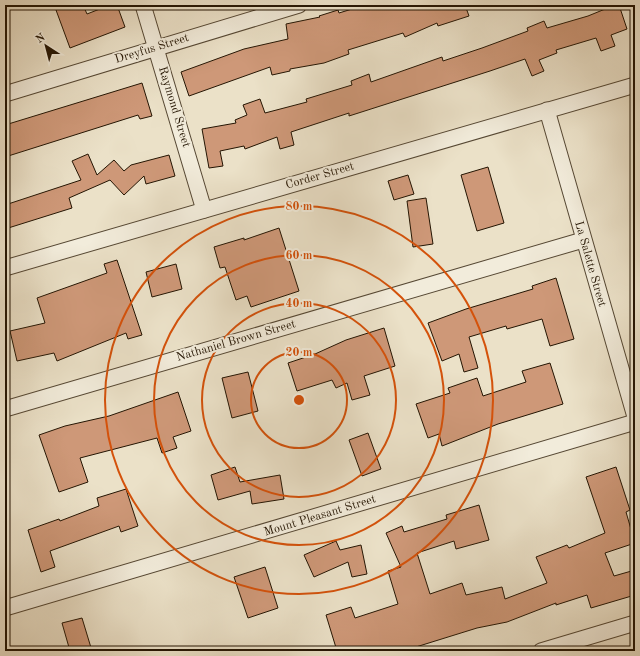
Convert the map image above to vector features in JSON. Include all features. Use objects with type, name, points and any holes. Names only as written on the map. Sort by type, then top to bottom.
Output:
[{"type":"street","name":"Raymond Street","points":[[143,5],[204,210]]},
{"type":"street","name":"Dreyfus Street","points":[[5,94],[299,5]]},
{"type":"street","name":"Corder Street","points":[[5,268],[635,85]]},
{"type":"street","name":"La Salette Street","points":[[546,110],[635,417]]},
{"type":"street","name":"Nathaniel Brown Street","points":[[5,409],[583,240]]},
{"type":"street","name":"Mount Pleasant Street","points":[[5,608],[635,422]]},
{"type":"street","points":[[541,651],[635,623]]},
{"type":"building","points":[[70,5],[83,5],[87,14],[110,5],[117,5],[125,27],[70,48],[56,10]]},
{"type":"building","points":[[365,5],[465,5],[469,16],[438,26],[437,23],[405,37],[403,33],[348,50],[349,54],[324,63],[290,69],[290,71],[272,75],[270,67],[189,96],[181,72],[244,49],[288,39],[286,24],[320,17],[319,16],[338,10],[339,13]]},
{"type":"building","points":[[615,5],[619,5],[627,29],[611,35],[615,46],[601,51],[596,38],[556,50],[557,53],[539,60],[544,71],[532,76],[525,59],[349,116],[349,113],[291,132],[294,145],[280,149],[277,137],[245,149],[244,146],[220,151],[223,166],[209,168],[202,129],[236,123],[235,120],[247,115],[243,105],[260,99],[265,113],[307,102],[306,99],[352,85],[351,81],[369,74],[371,82],[442,57],[443,61],[482,48],[528,31],[527,28],[544,21],[547,28],[588,16]]},
{"type":"building","points":[[142,83],[152,116],[140,119],[138,115],[5,157],[5,125]]},
{"type":"building","points":[[88,154],[97,175],[114,160],[124,171],[131,165],[169,155],[175,176],[146,184],[144,176],[124,195],[110,180],[69,198],[72,208],[5,229],[5,205],[81,180],[72,161]]},
{"type":"building","points":[[488,167],[504,223],[477,231],[461,175]]},
{"type":"building","points":[[408,175],[414,194],[394,200],[388,181]]},
{"type":"building","points":[[426,198],[433,244],[413,247],[407,201]]},
{"type":"building","points":[[279,228],[299,291],[251,307],[247,296],[236,300],[225,267],[220,268],[214,247],[244,238],[244,240]]},
{"type":"building","points":[[117,260],[142,335],[128,339],[126,333],[57,361],[54,353],[17,361],[10,331],[45,323],[37,298],[107,273],[104,264]]},
{"type":"building","points":[[176,264],[182,289],[152,297],[146,272]]},
{"type":"building","points":[[556,278],[574,339],[550,346],[542,319],[507,329],[506,326],[469,337],[478,368],[464,372],[459,354],[442,361],[428,323],[466,309],[533,289],[532,286]]},
{"type":"building","points":[[384,328],[395,366],[364,376],[370,395],[352,400],[347,383],[336,388],[332,380],[297,391],[288,363],[315,354],[346,340]]},
{"type":"building","points":[[550,363],[563,404],[498,424],[442,446],[439,434],[428,438],[416,404],[450,393],[448,388],[477,378],[483,396],[526,382],[522,371]]},
{"type":"building","points":[[248,372],[258,411],[232,418],[222,378]]},
{"type":"building","points":[[178,392],[191,431],[173,437],[177,448],[162,453],[157,438],[80,458],[88,482],[59,492],[39,435],[65,426],[109,416]]},
{"type":"building","points":[[368,433],[381,469],[362,476],[349,440]]},
{"type":"building","points":[[235,467],[240,482],[280,475],[284,499],[252,504],[250,491],[218,500],[211,475]]},
{"type":"building","points":[[616,467],[630,510],[626,512],[635,543],[605,553],[614,576],[635,570],[635,595],[591,608],[587,595],[556,605],[556,603],[507,622],[477,628],[403,651],[337,651],[326,615],[351,607],[355,618],[398,604],[388,571],[401,567],[386,533],[402,526],[404,532],[447,519],[446,515],[479,505],[489,540],[456,549],[454,541],[417,553],[430,594],[462,583],[466,595],[502,587],[505,599],[547,583],[536,557],[567,545],[569,548],[605,533],[586,477]]},
{"type":"building","points":[[126,489],[138,526],[121,532],[119,526],[50,551],[55,567],[41,572],[28,530],[59,519],[60,521],[99,506],[97,498]]},
{"type":"building","points":[[336,541],[340,550],[361,545],[367,574],[352,577],[348,562],[314,577],[304,555]]},
{"type":"building","points":[[265,567],[278,608],[248,618],[234,577]]},
{"type":"building","points":[[82,618],[92,651],[70,651],[62,623]]}]
